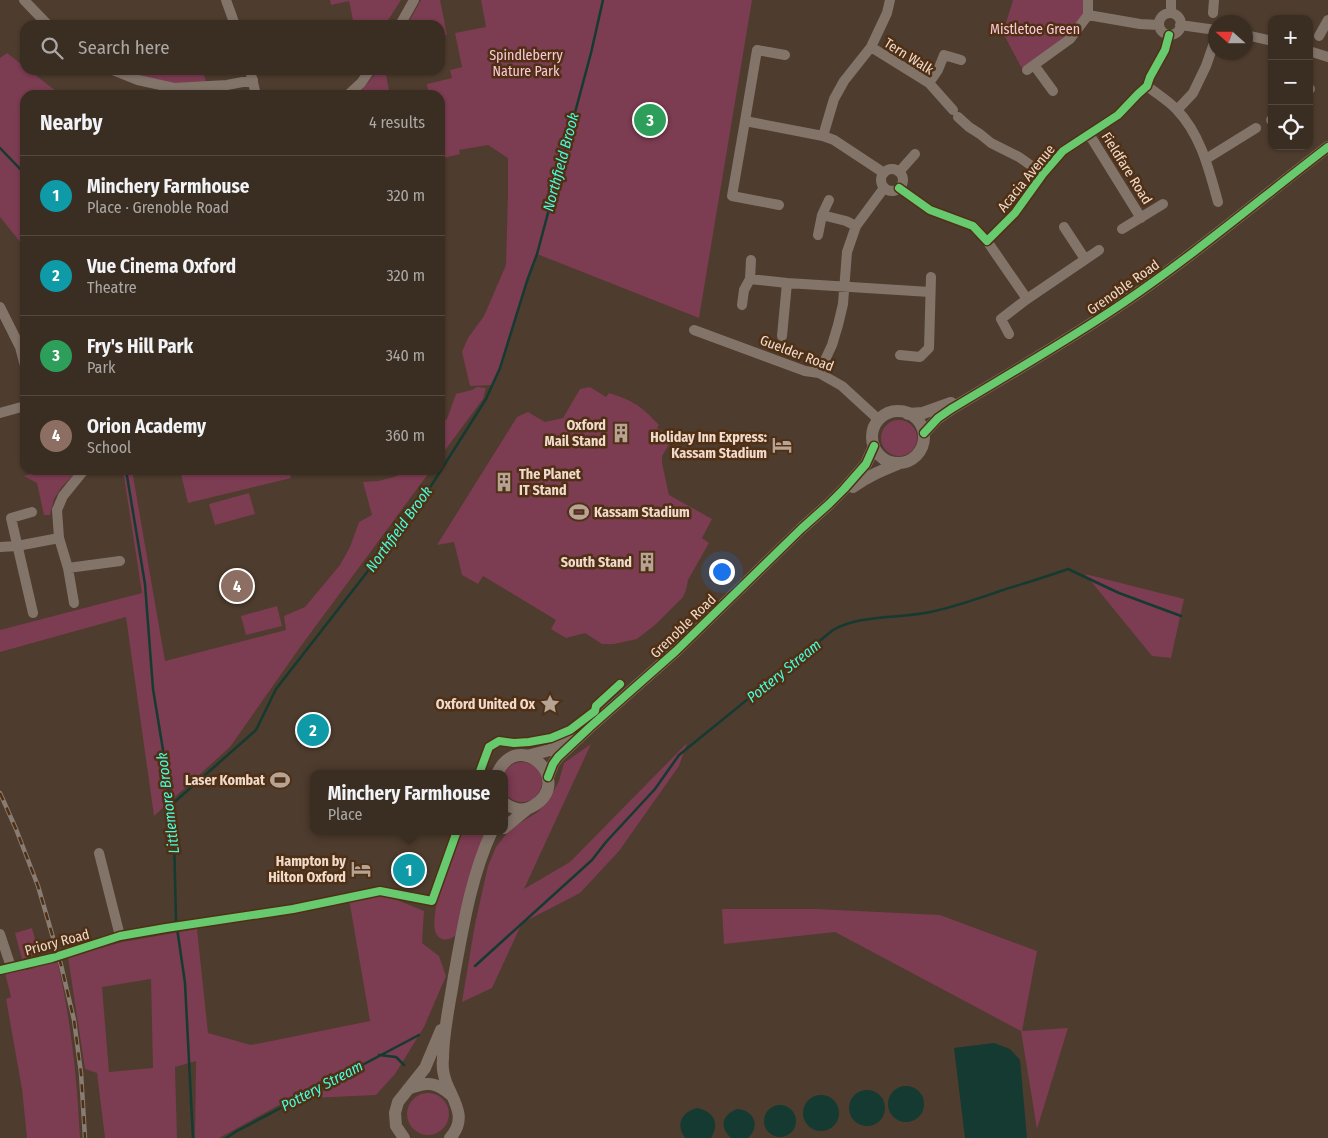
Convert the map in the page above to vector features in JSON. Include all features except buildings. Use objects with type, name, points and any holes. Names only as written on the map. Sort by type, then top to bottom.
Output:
[{"type":"street","points":[[24,0],[43,20]]},
{"type":"street","points":[[226,0],[233,20]]},
{"type":"street","points":[[403,20],[414,0]]},
{"type":"street","points":[[823,136],[834,99],[844,81],[871,48],[887,13],[890,0]]},
{"type":"street","points":[[1053,91],[1031,68],[1070,39],[1088,15],[1088,0]]},
{"type":"street","points":[[1171,13],[1172,0]]},
{"type":"street","points":[[1213,13],[1214,0]]},
{"type":"street","points":[[1171,13],[1178,17],[1180,25],[1177,32],[1169,34],[1162,31],[1159,24],[1162,16],[1171,13]]},
{"type":"street","points":[[1088,15],[1140,24],[1159,24]]},
{"type":"street","points":[[1319,36],[1328,20]]},
{"type":"street","points":[[1180,25],[1208,29]]},
{"type":"street","name":"Acacia Avenue","points":[[987,241],[1016,213],[1043,174],[1063,151],[1118,115],[1147,86],[1165,50],[1169,34]]},
{"type":"street","points":[[1253,37],[1268,40]]},
{"type":"street","name":"Tern Walk","points":[[871,48],[929,83],[969,128],[991,143],[1019,157],[1043,174]]},
{"type":"street","points":[[779,205],[732,196],[757,50],[785,55]]},
{"type":"street","points":[[1313,52],[1328,57]]},
{"type":"street","points":[[929,83],[938,70],[944,55],[960,60]]},
{"type":"street","points":[[1177,110],[1193,93],[1208,60]]},
{"type":"street","points":[[126,75],[163,90]]},
{"type":"street","points":[[168,90],[227,85],[251,75],[255,90]]},
{"type":"street","points":[[353,90],[366,75]]},
{"type":"street","points":[[1147,86],[1177,110],[1193,132],[1206,159],[1218,202]]},
{"type":"street","points":[[745,120],[834,140],[884,173]]},
{"type":"street","points":[[1206,159],[1256,128]]},
{"type":"street","name":"Fieldfare Road","points":[[1089,134],[1141,218]]},
{"type":"street","name":"Grenoble Road","points":[[924,433],[938,418],[1055,348],[1124,303],[1209,240],[1328,147]]},
{"type":"street","points":[[899,172],[915,154]]},
{"type":"street","points":[[884,173],[891,170],[899,172],[903,181],[899,188],[892,191],[884,188]]},
{"type":"street","points":[[884,173],[882,180],[884,188]]},
{"type":"street","points":[[819,374],[832,345],[838,325],[843,304],[847,252],[856,226],[884,188]]},
{"type":"street","points":[[899,188],[930,210],[973,226],[987,241],[1027,300]]},
{"type":"street","points":[[818,235],[822,215],[829,200]]},
{"type":"street","name":"Fieldfare Road","points":[[1122,230],[1163,204]]},
{"type":"street","points":[[822,215],[846,221],[856,226]]},
{"type":"street","points":[[1064,227],[1085,259]]},
{"type":"street","points":[[1009,334],[1001,320],[1099,250]]},
{"type":"street","points":[[742,305],[744,290],[750,279],[751,260]]},
{"type":"street","points":[[900,355],[920,357],[929,348],[931,277]]},
{"type":"street","points":[[750,279],[930,292]]},
{"type":"street","points":[[782,336],[787,283]]},
{"type":"street","points":[[0,307],[20,347]]},
{"type":"street","name":"Guelder Road","points":[[694,330],[804,371],[819,374],[842,386],[879,420]]},
{"type":"street","name":"Grenoble Road","points":[[908,414],[923,413],[981,391]]},
{"type":"street","points":[[0,413],[20,407]]},
{"type":"street","points":[[894,412],[908,414],[918,419],[924,433],[924,442],[919,454],[911,460],[900,463],[890,461],[878,454],[874,446],[872,434],[879,420],[883,416],[894,412]]},
{"type":"street","name":"Grenoble Road","points":[[526,809],[538,802],[545,794],[548,789],[548,777],[558,757],[676,651],[800,529],[829,504],[860,473],[874,446]]},
{"type":"street","name":"Grenoble Road","points":[[829,504],[876,472],[900,463]]},
{"type":"street","points":[[74,603],[68,568],[59,538],[57,510],[63,496],[80,475]]},
{"type":"street","points":[[32,512],[10,518],[33,612]]},
{"type":"street","points":[[0,547],[17,546],[59,538]]},
{"type":"street","points":[[68,568],[120,561]]},
{"type":"street","name":"Grenoble Road","points":[[499,770],[507,759],[517,755],[527,756],[550,750],[590,728]]},
{"type":"street","points":[[527,756],[542,764],[548,777]]},
{"type":"street","points":[[508,805],[515,809],[526,809]]},
{"type":"street","points":[[508,825],[526,809]]},
{"type":"street","points":[[450,1138],[455,1132],[459,1118],[458,1108],[445,1080],[442,1060],[448,1012],[465,921],[483,850],[490,835]]},
{"type":"street","points":[[478,870],[499,835]]},
{"type":"street","name":"Priory Road","points":[[0,970],[52,958],[120,936],[99,853]]},
{"type":"street","points":[[0,934],[11,967]]},
{"type":"street","points":[[402,1137],[396,1126],[394,1113],[398,1102],[425,1068],[448,1012]]},
{"type":"street","points":[[408,1089],[418,1084],[432,1084],[442,1087],[454,1098]]},
{"type":"green space","points":[[330,0],[401,0],[388,20],[353,20],[349,1],[331,5]]},
{"type":"green space","points":[[421,0],[440,0],[444,20],[410,20]]},
{"type":"green space","name":"Spindleberry Nature Park","points":[[481,0],[752,0],[699,318],[537,254],[505,353],[492,385],[470,386],[462,352],[468,338],[484,316],[506,265],[508,158],[488,145],[459,150],[460,154],[445,158],[445,90],[428,90],[427,84],[452,78],[450,70],[462,67],[455,33],[486,27]]},
{"type":"green space","name":"Mistletoe Green","points":[[1013,0],[1088,0],[1081,24],[1027,70],[1021,67],[1003,33]]},
{"type":"green space","points":[[7,53],[20,63],[20,75],[35,75],[55,90],[20,90],[20,242],[0,217],[0,58]]},
{"type":"green space","points":[[131,75],[204,75],[208,87],[174,88]]},
{"type":"green space","points":[[375,75],[386,75],[389,90],[361,90]]},
{"type":"green space","points":[[477,387],[486,388],[483,399],[445,450],[445,420],[456,394]]},
{"type":"green space","name":"Kassam Stadium","points":[[590,387],[606,397],[609,393],[636,404],[659,425],[657,428],[673,438],[662,456],[669,495],[712,519],[702,538],[709,543],[688,580],[683,597],[655,625],[637,639],[614,644],[602,644],[585,633],[566,638],[551,629],[556,620],[483,576],[478,584],[462,575],[454,542],[437,545],[517,417],[528,412],[545,422],[563,418],[580,389]]},
{"type":"green space","points":[[899,420],[906,421],[912,425],[916,431],[916,445],[912,451],[906,455],[899,456],[892,455],[886,451],[882,445],[881,438],[882,431],[886,425],[892,421]]},
{"type":"green space","points":[[73,475],[54,499],[50,515],[44,515],[37,483],[24,476]]},
{"type":"green space","points":[[124,475],[133,475],[165,661],[286,630],[284,616],[305,607],[340,565],[350,547],[359,522],[372,515],[363,482],[378,481],[399,475],[427,475],[298,650],[230,747],[154,816],[126,617],[0,652],[0,630],[142,593]]},
{"type":"green space","points":[[181,475],[290,475],[291,478],[188,503]]},
{"type":"green space","points":[[249,493],[255,514],[215,525],[209,504]]},
{"type":"green space","points":[[1085,574],[1184,599],[1171,658],[1152,656]]},
{"type":"green space","points":[[277,606],[282,626],[246,635],[241,616]]},
{"type":"green space","points":[[687,743],[679,766],[619,851],[580,893],[522,923],[492,988],[462,1002],[475,924],[488,866],[496,847],[505,835],[508,835],[511,828],[538,812],[551,796],[559,781],[564,763],[591,744],[524,889],[570,862]]},
{"type":"green space","points":[[522,762],[530,764],[536,768],[541,778],[540,790],[530,800],[522,802],[508,796],[507,770],[514,764]]},
{"type":"green space","points":[[460,835],[485,835],[455,936],[450,939],[444,939],[440,938],[435,931],[434,919],[447,870]]},
{"type":"green space","points":[[380,893],[424,911],[422,943],[439,956],[446,976],[424,1027],[395,1074],[376,1095],[290,1099],[219,1138],[195,1138],[196,1061],[175,1067],[177,1138],[105,1138],[97,1073],[85,1069],[68,957],[122,942],[197,929],[208,1033],[251,1045],[370,1021],[349,899]],"holes":[[[151,979],[153,1068],[109,1072],[102,987]]]},
{"type":"green space","points":[[722,909],[816,909],[940,915],[1037,951],[1022,1031],[1068,1028],[1037,1129],[1021,1031],[835,932],[724,944]]},
{"type":"green space","points":[[32,928],[39,954],[22,959],[15,933]]},
{"type":"green space","points":[[57,960],[73,1049],[80,1138],[27,1138],[22,1089],[6,999],[11,997],[5,973],[24,968],[26,970],[34,968],[35,965]]},
{"type":"green space","points":[[432,1093],[440,1096],[446,1102],[449,1114],[446,1126],[440,1132],[424,1135],[416,1132],[410,1126],[407,1110],[410,1102],[416,1096]]},
{"type":"water","points":[[994,1043],[1010,1049],[1020,1060],[1027,1138],[965,1138],[954,1048]]},
{"type":"water","points":[[906,1086],[918,1092],[924,1104],[918,1116],[906,1122],[894,1116],[888,1104],[894,1092]]},
{"type":"water","points":[[867,1090],[879,1096],[885,1108],[879,1120],[867,1126],[855,1120],[849,1108],[855,1096]]},
{"type":"water","points":[[821,1095],[833,1101],[839,1113],[833,1125],[821,1131],[809,1125],[803,1113],[809,1101]]},
{"type":"water","points":[[780,1105],[791,1110],[796,1121],[791,1132],[780,1137],[769,1132],[764,1121],[769,1110]]},
{"type":"water","points":[[697,1108],[708,1112],[714,1119],[715,1128],[711,1138],[685,1138],[682,1133],[680,1123],[682,1119],[687,1112]]},
{"type":"water","points":[[737,1109],[748,1112],[754,1119],[754,1129],[748,1138],[731,1138],[725,1130],[725,1118]]},
{"type":"waterway","name":"Northfield Brook","points":[[445,464],[486,399],[500,368],[537,254],[591,53],[603,0]]},
{"type":"waterway","name":"Littlemore Brook","points":[[0,148],[20,169]]},
{"type":"waterway","name":"Littlemore Brook","points":[[127,475],[145,584],[153,689],[165,762],[174,837],[176,921],[185,983],[193,1138]]},
{"type":"waterway","name":"Northfield Brook","points":[[170,806],[256,730],[276,689],[417,508],[438,475]]},
{"type":"waterway","name":"Pottery Stream","points":[[475,966],[592,860],[655,789],[679,755],[833,630],[856,621],[918,614],[949,608],[1068,569],[1119,593],[1181,616]]},
{"type":"waterway","name":"Pottery Stream","points":[[226,1138],[419,1035]]},
{"type":"waterway","points":[[379,1055],[396,1057],[404,1065]]},
{"type":"railway","points":[[0,793],[38,886],[61,965],[74,1020],[81,1073],[85,1138]]},
{"type":"cycle path","points":[[899,188],[930,210],[973,226],[987,241],[1015,213],[1043,174],[1063,151],[1118,115],[1147,86],[1165,50],[1169,35]]},
{"type":"cycle path","points":[[924,433],[938,418],[951,409],[1081,331],[1149,285],[1328,147]]},
{"type":"cycle path","points":[[548,777],[558,757],[676,651],[844,489],[866,464],[874,446]]},
{"type":"cycle path","points":[[480,770],[489,747],[499,741],[514,743],[551,738],[570,730],[595,711],[596,706],[620,684]]},
{"type":"cycle path","points":[[0,970],[52,958],[120,936],[293,909],[380,891],[432,901],[456,835]]},
{"type":"place","name":"Fry's Hill Park","points":[[650,120]]},
{"type":"place","name":"Oxford Mail Stand","points":[[621,433]]},
{"type":"place","name":"Holiday Inn Express: Kassam Stadium","points":[[782,445]]},
{"type":"place","name":"The Planet IT Stand","points":[[504,482]]},
{"type":"place","name":"Kassam Stadium","points":[[579,512]]},
{"type":"place","name":"South Stand","points":[[647,562]]},
{"type":"place","name":"Orion Academy","points":[[237,586]]},
{"type":"place","name":"Oxford United Ox","points":[[550,704]]},
{"type":"place","name":"Vue Cinema Oxford","points":[[313,730]]},
{"type":"place","name":"Laser Kombat","points":[[280,780]]},
{"type":"place","name":"Hampton by Hilton Oxford","points":[[361,869]]},
{"type":"place","name":"Minchery Farmhouse","points":[[409,870]]}]
